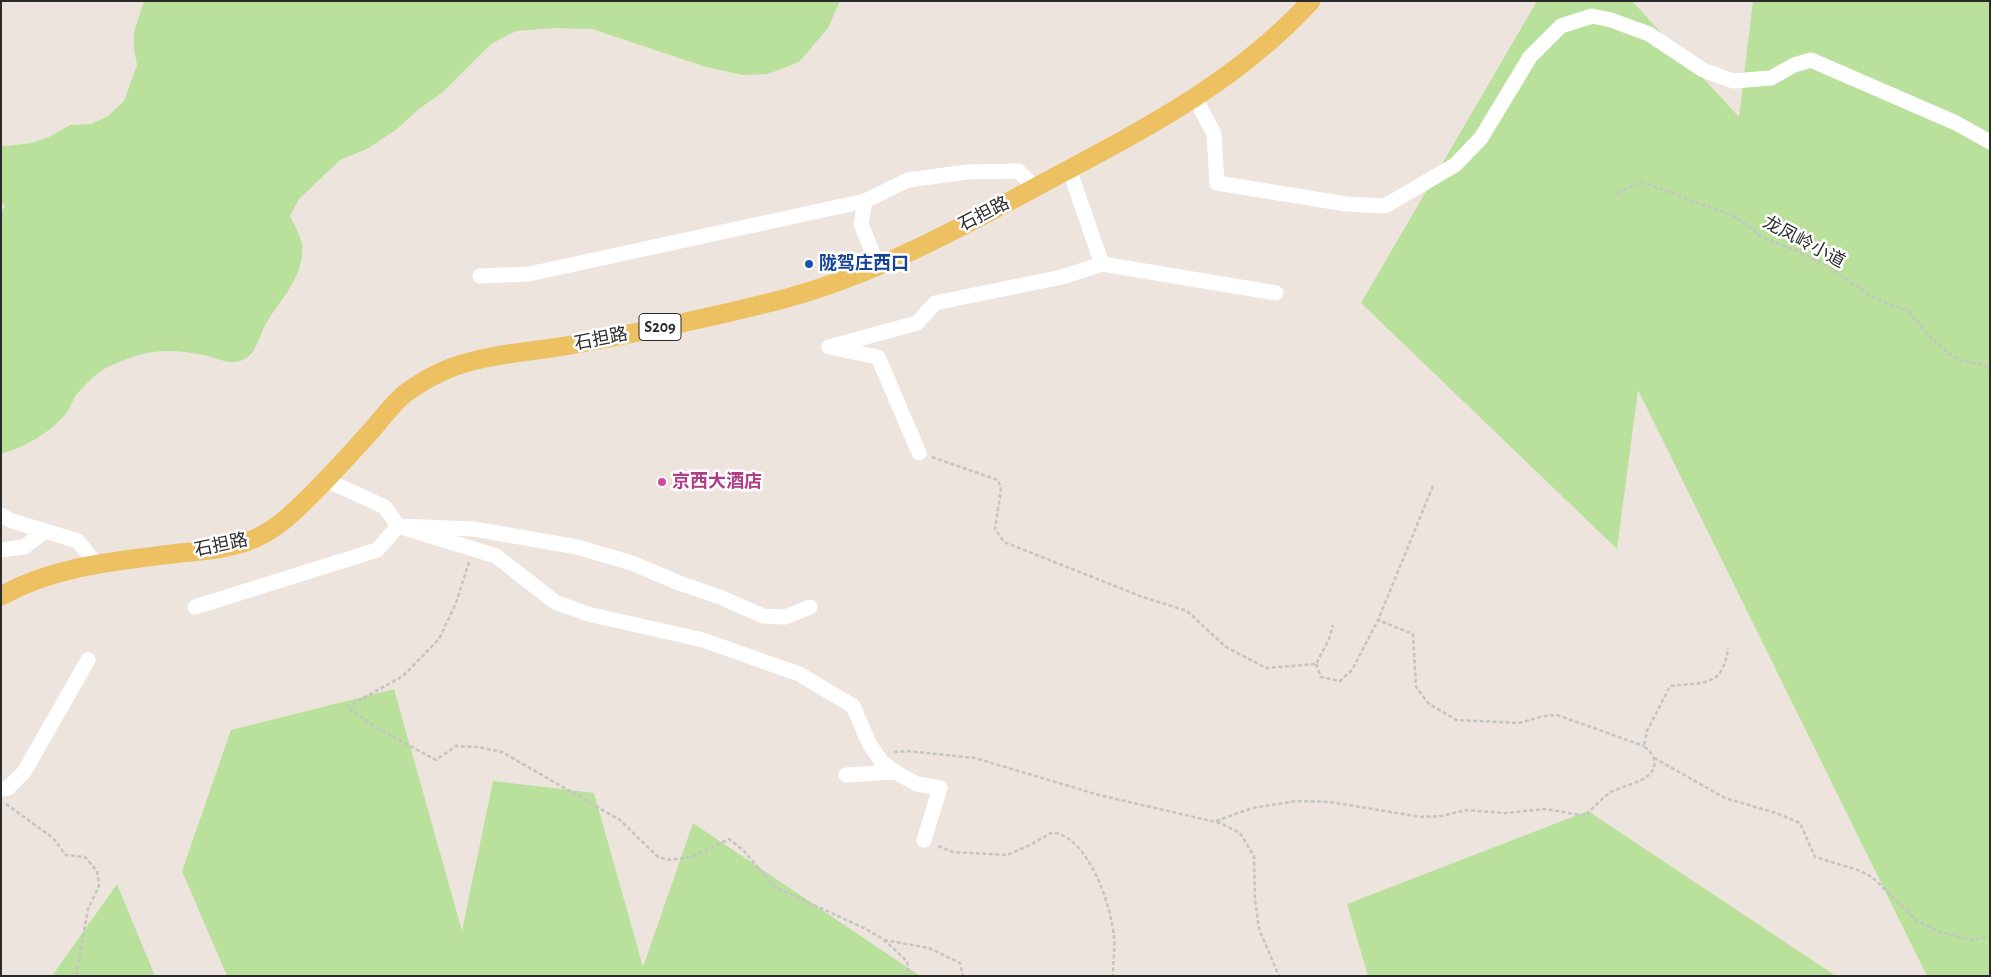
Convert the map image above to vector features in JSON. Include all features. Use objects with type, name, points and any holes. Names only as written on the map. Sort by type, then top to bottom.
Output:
[{"type":"main road","name":"石担路","points":[[1,596],[18,586],[58,573],[96,564],[208,550],[243,543],[268,532],[293,513],[326,480],[404,394],[427,379],[453,367],[489,358],[575,345],[772,302],[820,289],[860,275],[988,213],[1170,114],[1255,55],[1311,1]]},
{"type":"street","points":[[1195,98],[1214,134],[1217,183],[1346,204],[1385,206],[1455,165],[1481,138],[1530,57],[1561,26],[1592,16],[1611,20],[1649,34],[1703,70],[1733,82],[1771,78],[1794,65],[1811,60],[1956,123],[1990,142]]},
{"type":"street","points":[[1069,169],[1102,264]]},
{"type":"street","points":[[480,276],[529,274],[865,201],[908,180],[967,172],[1018,171],[1035,187]]},
{"type":"street","points":[[865,201],[861,224],[878,266]]},
{"type":"street","points":[[919,453],[878,357],[829,348],[917,323],[935,304],[1062,277],[1102,264],[1276,293]]},
{"type":"street","points":[[326,480],[385,507],[398,526],[496,556],[555,602],[588,614],[703,640],[800,674],[853,706],[870,745],[882,762],[895,772],[917,784],[940,788],[924,840]]},
{"type":"street","points":[[1,515],[12,522],[78,541],[96,564]]},
{"type":"street","points":[[194,607],[376,550],[398,526],[474,529],[577,548],[632,563],[763,616],[785,617],[810,607]]},
{"type":"street","points":[[1,550],[24,548],[45,532]]},
{"type":"street","points":[[1,789],[8,788],[24,772],[88,660]]},
{"type":"street","points":[[846,775],[895,772]]},
{"type":"path","name":"龙凤岭小道","points":[[1617,194],[1642,182],[1736,217],[1762,237],[1797,251],[1829,267],[1882,302],[1907,310],[1932,339],[1949,354],[1963,361],[1983,365],[1990,370]]},
{"type":"path","points":[[919,453],[998,480],[1001,489],[995,529],[1004,542],[1140,596],[1187,611],[1226,647],[1266,668],[1316,664]]},
{"type":"path","points":[[1316,664],[1321,677],[1340,680],[1352,670],[1378,620],[1433,486]]},
{"type":"path","points":[[473,549],[456,603],[439,639],[404,676],[347,707],[375,727],[436,760],[456,746],[478,747],[502,752],[620,820],[657,856],[667,860],[692,857],[729,839],[743,850],[774,887],[864,928],[883,939],[907,961],[910,976]]},
{"type":"path","points":[[1378,620],[1413,634],[1416,687],[1428,703],[1456,720],[1519,723],[1544,716],[1557,715],[1644,746],[1654,758],[1725,798],[1776,813],[1800,823],[1815,857],[1858,870],[1872,877],[1917,921],[1941,932],[1969,940],[1990,938]]},
{"type":"path","points":[[1316,664],[1330,639],[1333,625]]},
{"type":"path","points":[[1644,746],[1647,731],[1670,686],[1710,681],[1718,676],[1726,664],[1728,648]]},
{"type":"path","points":[[875,753],[908,751],[975,758],[1099,795],[1216,821],[1240,833],[1254,856],[1255,900],[1259,929],[1278,976]]},
{"type":"path","points":[[1216,821],[1252,808],[1296,801],[1330,802],[1421,817],[1442,816],[1466,810],[1505,813],[1546,809],[1585,816],[1613,791],[1646,778],[1653,769],[1654,758]]},
{"type":"path","points":[[1,800],[53,838],[66,855],[85,858],[97,871],[98,886],[88,909],[76,976]]},
{"type":"path","points":[[924,840],[953,852],[1008,855],[1051,833],[1062,835],[1078,847],[1095,871],[1104,895],[1114,936],[1113,976]]},
{"type":"path","points":[[883,939],[930,948],[960,962],[963,976]]},
{"type":"green space","points":[[144,1],[840,1],[828,28],[799,62],[768,74],[743,75],[706,67],[592,29],[554,28],[516,31],[491,44],[443,92],[420,108],[397,129],[367,149],[340,160],[299,199],[290,216],[302,244],[300,266],[291,286],[267,322],[253,352],[249,356],[243,360],[232,362],[203,355],[163,351],[129,358],[104,369],[93,377],[76,395],[65,415],[44,434],[19,448],[1,454],[1,212],[5,206],[1,203],[1,145],[31,143],[49,137],[70,125],[91,124],[108,116],[124,101],[137,65],[134,49],[134,32]]},
{"type":"green space","points":[[1537,1],[1632,1],[1739,117],[1753,1],[1990,1],[1990,976],[1927,976],[1638,390],[1617,549],[1361,303]]},
{"type":"green space","points":[[394,689],[462,931],[493,781],[594,793],[643,967],[693,823],[920,976],[227,976],[182,871],[231,730]]},
{"type":"green space","points":[[1588,811],[1836,976],[1368,976],[1347,904]]},
{"type":"green space","points":[[117,884],[155,976],[52,976]]},
{"type":"place","name":"陇驾庄西口","points":[[809,264]]},
{"type":"place","name":"京西大酒店","points":[[662,482]]}]
